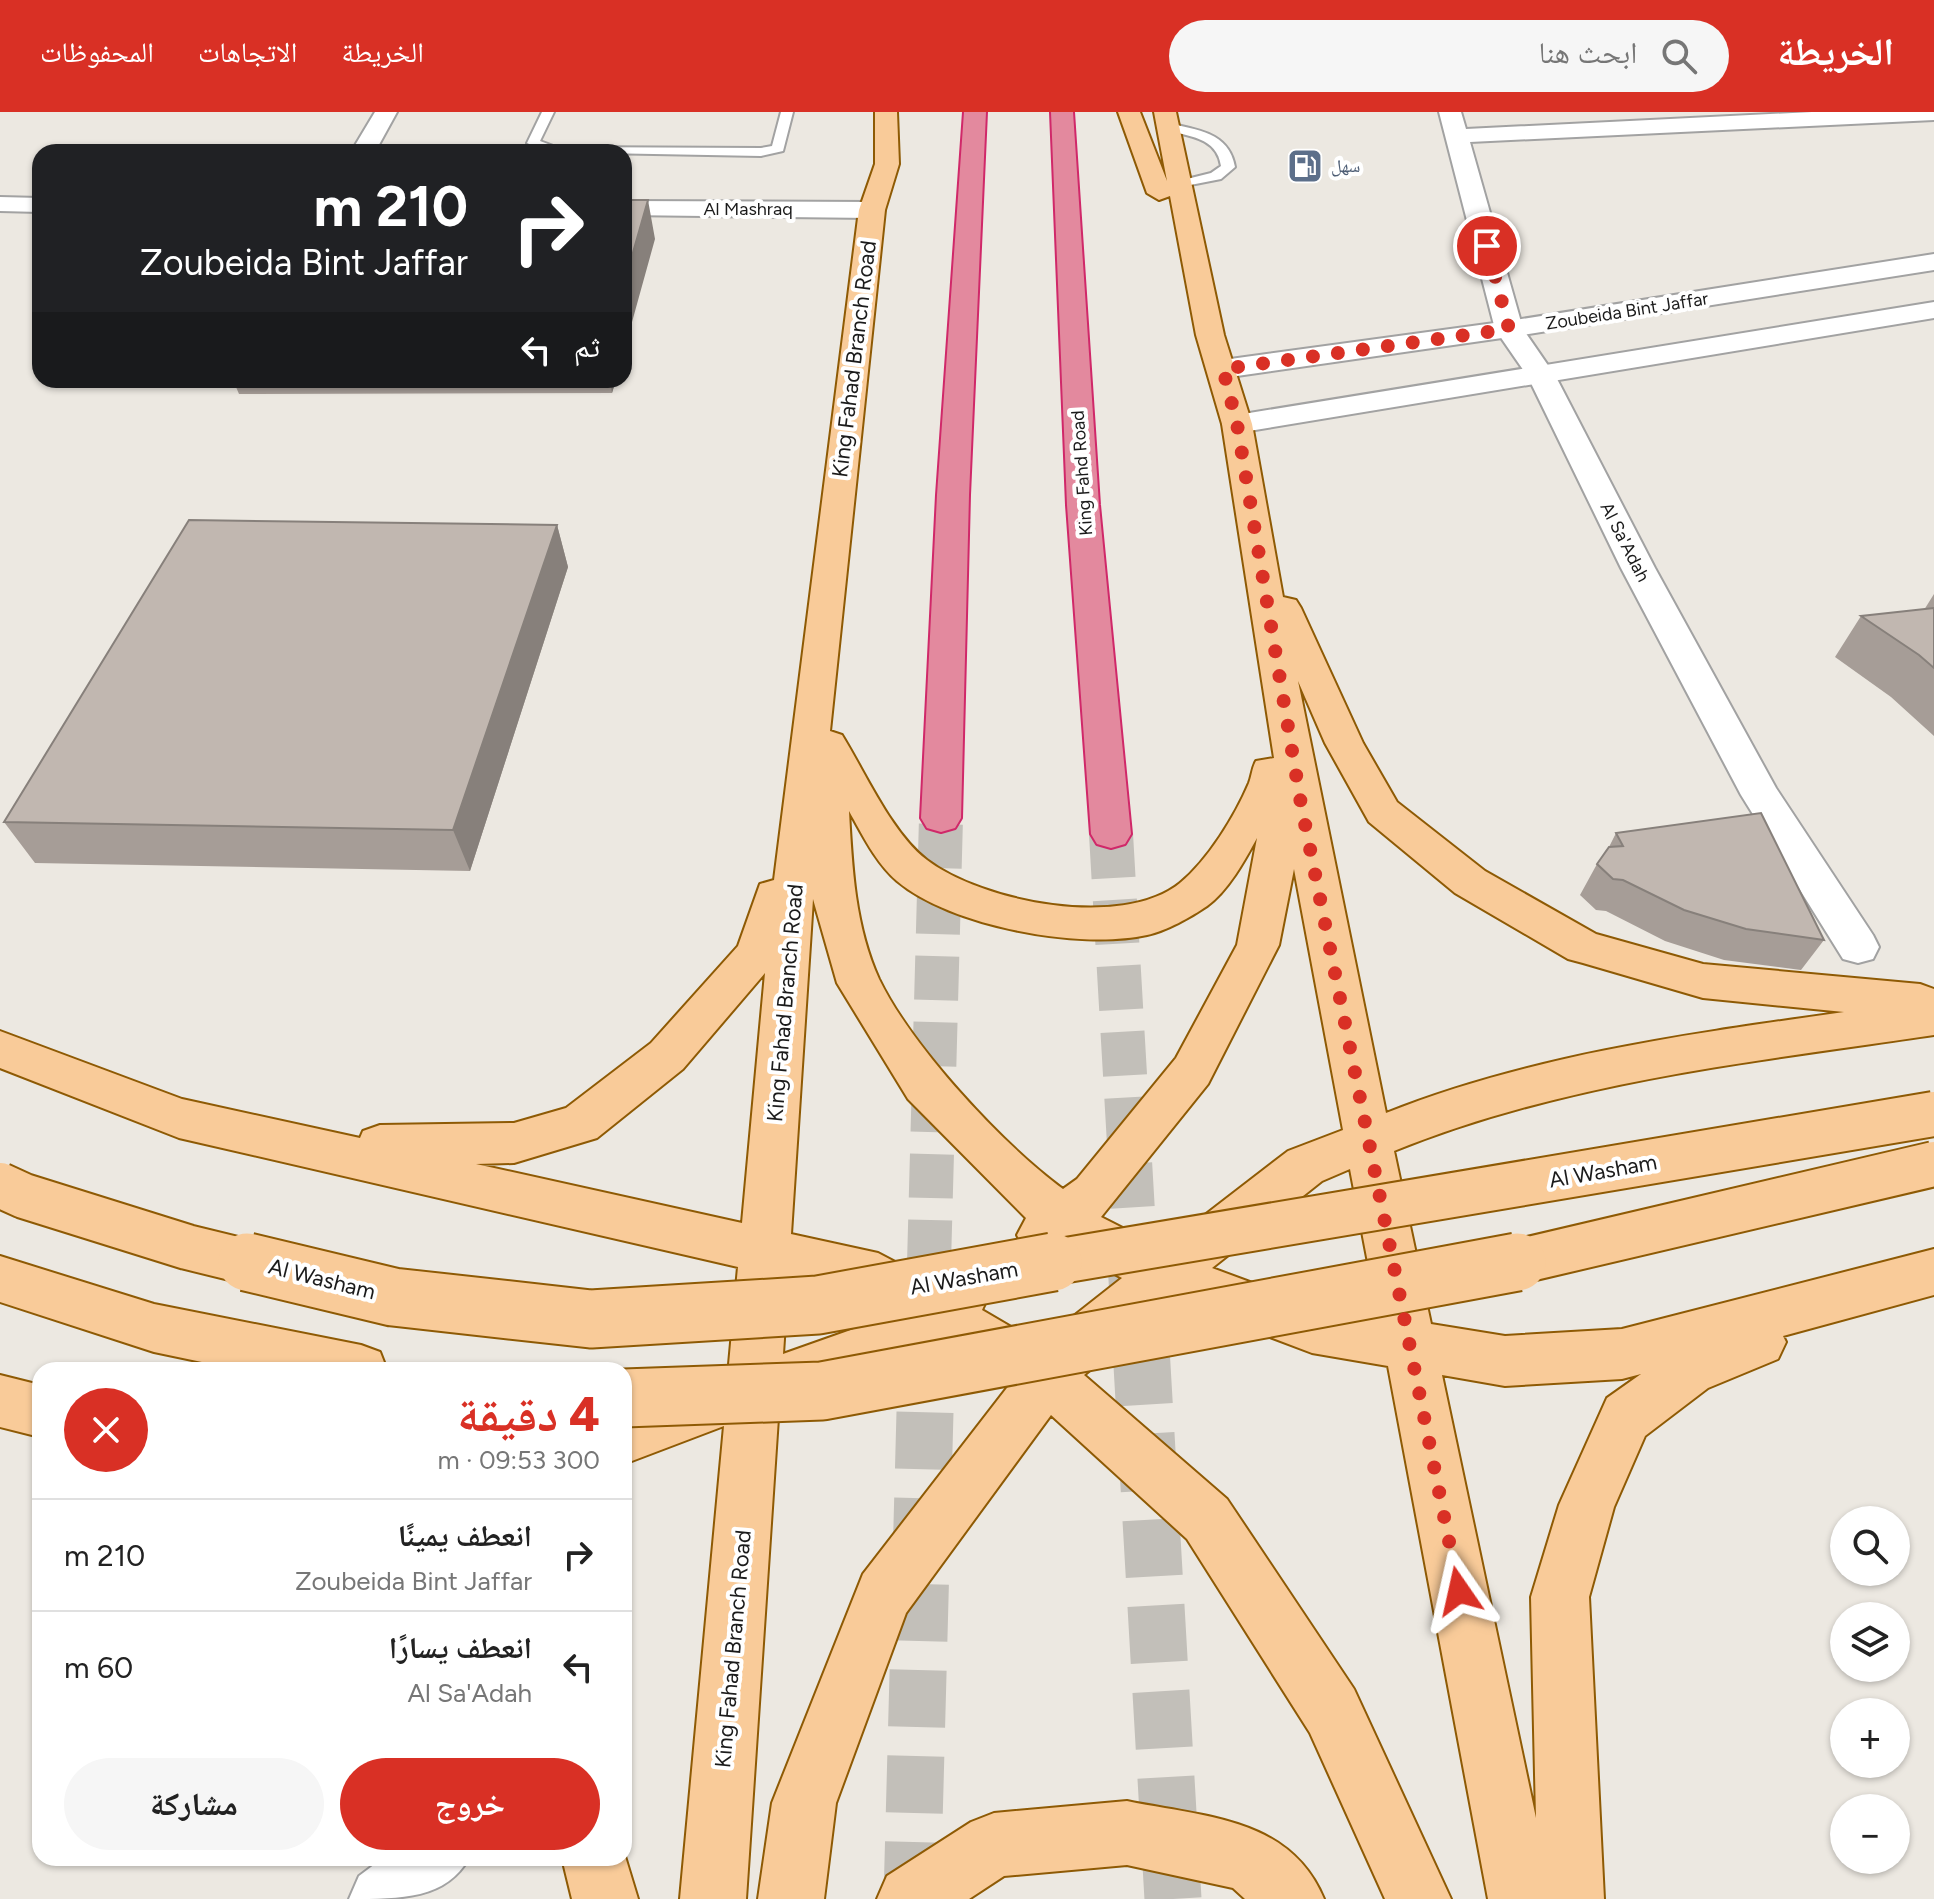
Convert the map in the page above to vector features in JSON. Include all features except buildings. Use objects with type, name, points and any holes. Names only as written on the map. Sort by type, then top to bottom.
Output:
[{"type":"highway","points":[[941,818],[953,495],[975,112]]},
{"type":"highway","name":"King Fahd Road","points":[[1062,112],[1083,505],[1111,834]]},
{"type":"main road","name":"King Fahad Branch Road","points":[[713,1899],[804,796],[872,210],[887,164],[886,112]]},
{"type":"main road","points":[[887,164],[906,112]]},
{"type":"main road","points":[[1154,117],[1180,185],[1217,352]]},
{"type":"main road","points":[[1154,117],[1237,424],[1301,804],[1521,1899]]},
{"type":"main road","points":[[1258,550],[1344,743],[1383,812],[1470,882],[1583,947],[1703,981],[1934,1003]]},
{"type":"main road","points":[[830,575],[826,738],[833,895],[859,983],[924,1085],[1031,1193],[1096,1242],[1167,1275],[1312,1329],[1505,1361],[1622,1354],[1934,1274]]},
{"type":"main road","points":[[826,738],[881,833],[911,870],[966,903],[1036,918],[1087,922],[1145,920],[1194,894],[1229,852],[1269,781],[1277,659]]},
{"type":"main road","points":[[632,1434],[923,1329],[1094,1194],[1192,1071],[1258,945],[1277,851],[1277,659]]},
{"type":"main road","points":[[306,1147],[514,1143],[580,1124],[667,1056],[757,953],[804,796]]},
{"type":"main road","points":[[791,1899],[804,1803],[884,1595],[1047,1377],[1079,1343],[1305,1166],[1460,1104],[1665,1056],[1934,1017]]},
{"type":"main road","points":[[0,1049],[179,1118],[878,1276],[943,1313],[1047,1377],[1207,1519],[1332,1711],[1418,1899]]},
{"type":"main road","name":"Al Washam","points":[[0,1185],[24,1196],[187,1247],[393,1297],[591,1319],[818,1305],[1057,1261],[1934,1114]]},
{"type":"main road","points":[[632,1398],[822,1391],[1477,1271],[1934,1164]]},
{"type":"main road","points":[[1571,1899],[1560,1597],[1587,1505],[1626,1417],[1689,1370],[1934,1274]]},
{"type":"main road","points":[[0,1279],[154,1328],[322,1362]]},
{"type":"main road","points":[[910,1899],[994,1845],[1127,1833],[1250,1859],[1291,1899]]},
{"type":"main road","points":[[596,1866],[605,1899]]},
{"type":"street","points":[[368,144],[386,112]]},
{"type":"street","points":[[1453,124],[1934,113]]},
{"type":"street","name":"Al Sa'Adah","points":[[1453,124],[1509,329],[1542,377],[1638,568],[1760,795],[1858,947]]},
{"type":"street","points":[[0,204],[32,205]]},
{"type":"street","name":"Al Mashraq","points":[[632,208],[872,210]]},
{"type":"street","name":"Zoubeida Bint Jaffar","points":[[1217,352],[1509,329],[1934,262]]},
{"type":"street","points":[[1237,424],[1542,377],[1934,310]]},
{"type":"street","points":[[382,1899],[426,1866]]},
{"type":"lane","points":[[536,144],[533,143],[548,112]]},
{"type":"lane","points":[[632,151],[761,152],[778,148],[787,112]]},
{"type":"tunnel","points":[[929,1264],[941,818]]},
{"type":"tunnel","points":[[1111,834],[1136,1264]]},
{"type":"tunnel","points":[[912,1899],[929,1262]]},
{"type":"tunnel","points":[[1136,1262],[1173,1899]]},
{"type":"place","name":"سهل","points":[[1305,166]]},
{"type":"route","points":[[1459,1591],[1301,804],[1237,424],[1223,369],[1509,329],[1487,246]]}]
